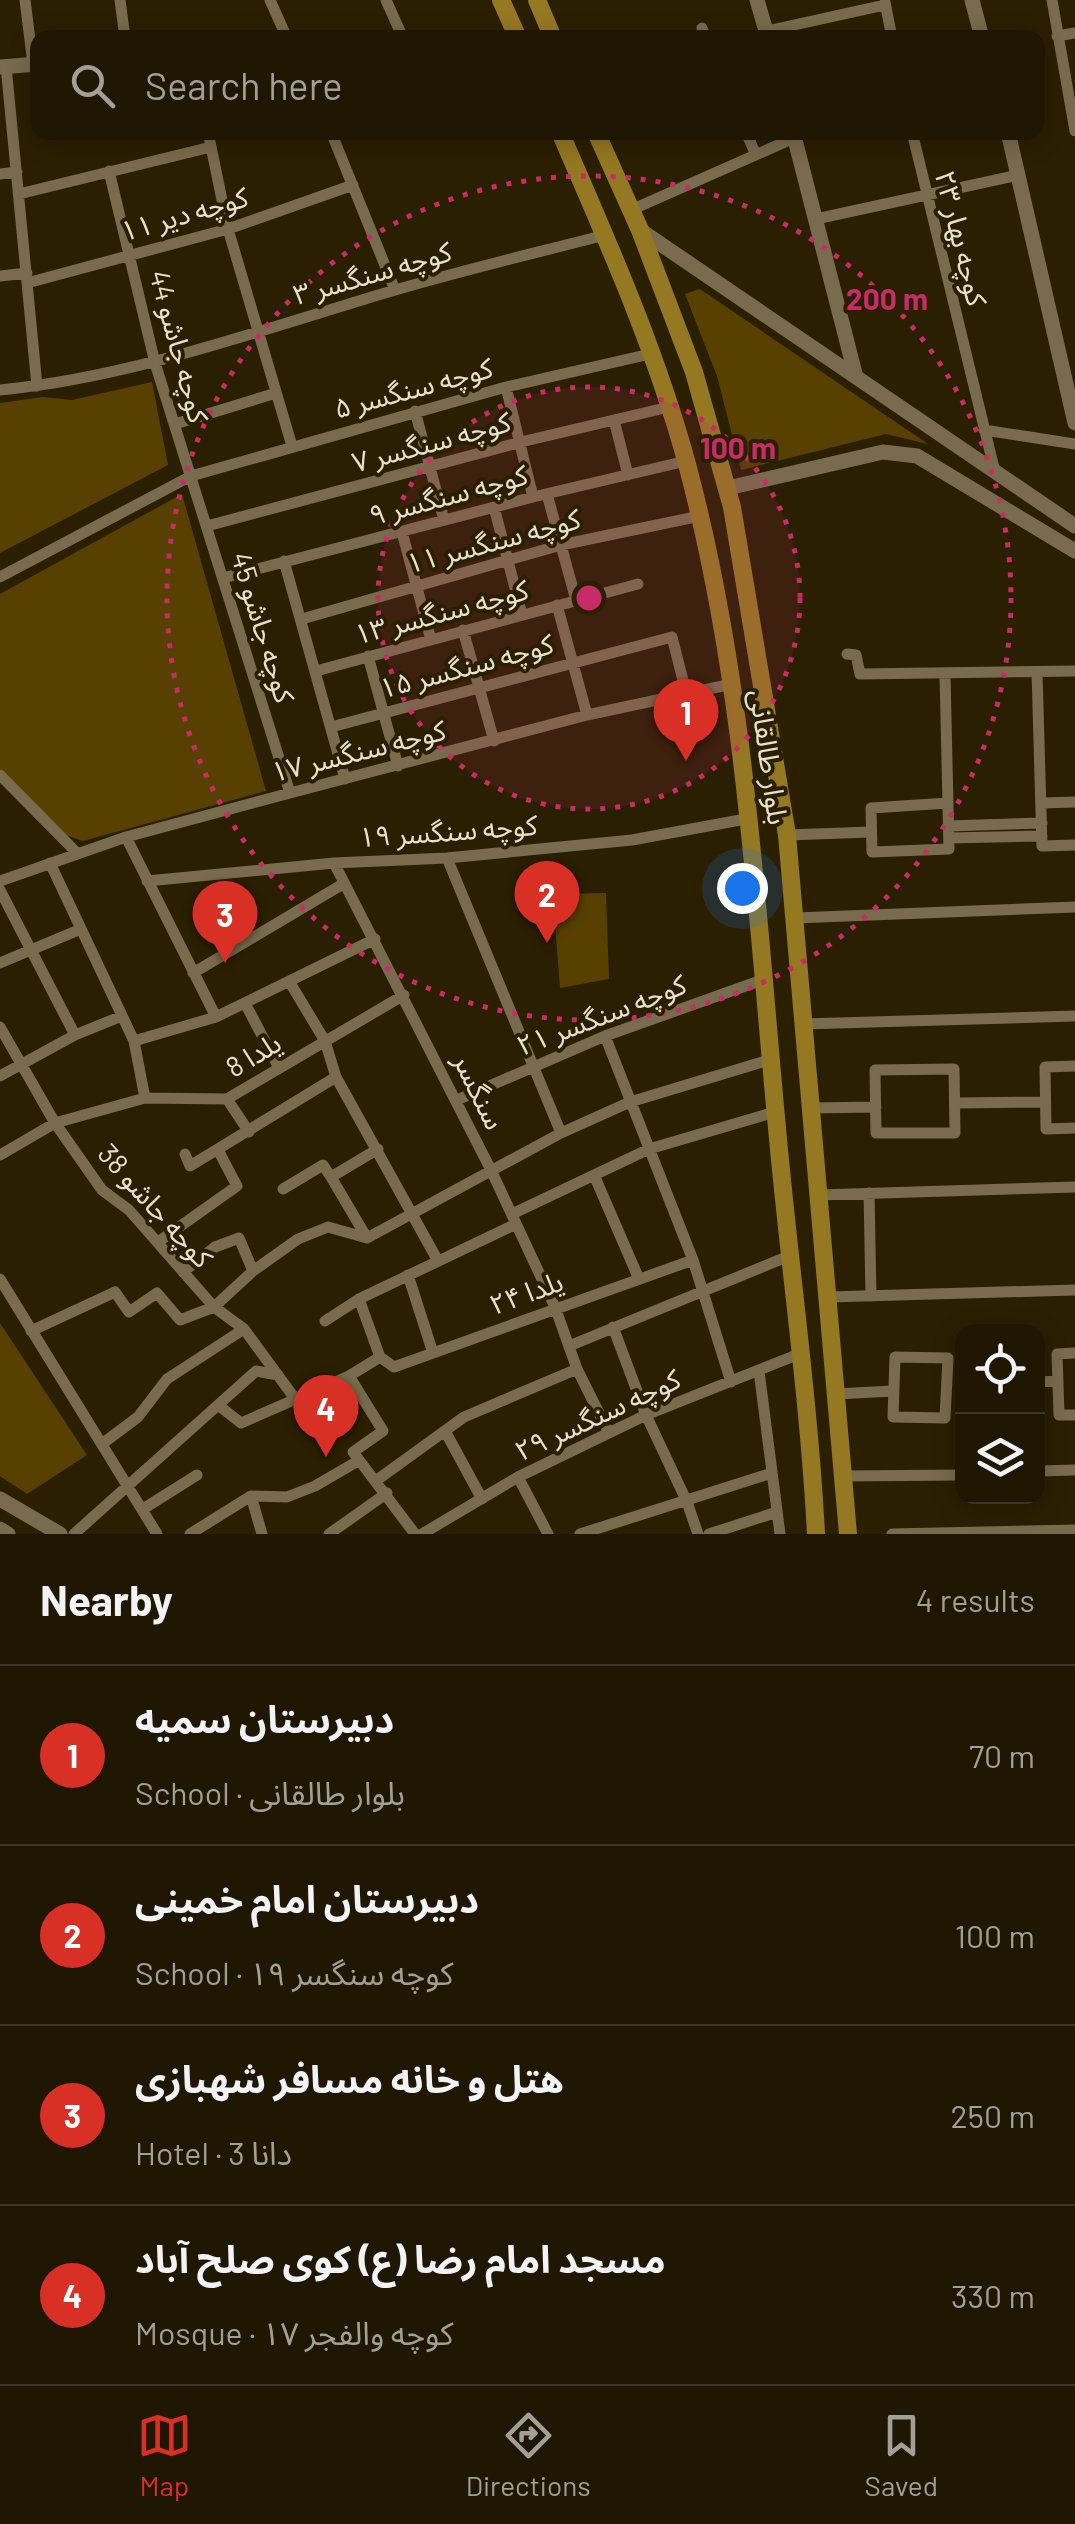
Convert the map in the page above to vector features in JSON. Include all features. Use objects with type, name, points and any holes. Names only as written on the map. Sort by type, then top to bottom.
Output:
[{"type":"main road","points":[[501,0],[514,30]]},
{"type":"main road","points":[[537,0],[550,30]]},
{"type":"main road","name":"بلوار طالقانی","points":[[563,140],[650,354],[686,461],[732,684],[751,818],[816,1534]]},
{"type":"main road","name":"بلوار طالقانی","points":[[600,140],[640,230],[694,372],[730,498],[787,834],[848,1534]]},
{"type":"main road","points":[[700,516],[730,498]]},
{"type":"street","points":[[25,0],[30,32]]},
{"type":"street","points":[[120,0],[124,30]]},
{"type":"street","points":[[270,0],[283,30]]},
{"type":"street","points":[[386,0],[399,30]]},
{"type":"street","points":[[757,0],[767,30]]},
{"type":"street","points":[[972,0],[980,30]]},
{"type":"street","points":[[1052,0],[1075,131]]},
{"type":"street","points":[[783,30],[885,3],[890,30]]},
{"type":"street","points":[[1057,36],[1075,32]]},
{"type":"street","points":[[30,64],[3,67],[37,386]]},
{"type":"street","points":[[210,140],[228,228],[292,446]]},
{"type":"street","points":[[334,140],[395,290]]},
{"type":"street","points":[[749,140],[756,155]]},
{"type":"street","points":[[631,210],[784,140]]},
{"type":"street","points":[[794,140],[856,377]]},
{"type":"street","name":"کوچه بهار ۲۳","points":[[914,140],[994,472]]},
{"type":"street","points":[[1010,140],[1075,423]]},
{"type":"street","points":[[19,194],[211,147]]},
{"type":"street","name":"کوچه جاشو 44","points":[[109,171],[155,362],[191,476]]},
{"type":"street","points":[[0,174],[16,172]]},
{"type":"street","points":[[816,218],[1019,175]]},
{"type":"street","name":"کوچه دیر ۱۱","points":[[0,276],[27,278],[130,256],[228,228],[353,185]]},
{"type":"street","points":[[640,230],[1075,526]]},
{"type":"street","name":"کوچه سنگسر ۳","points":[[0,390],[155,362],[395,290],[604,235]]},
{"type":"street","name":"کوچه سنگسر ۵","points":[[0,577],[191,476],[415,411],[650,354]]},
{"type":"street","points":[[506,387],[533,497]]},
{"type":"street","points":[[174,424],[276,393]]},
{"type":"street","name":"کوچه سنگسر ۷","points":[[207,526],[521,442],[669,407]]},
{"type":"street","points":[[415,411],[444,520]]},
{"type":"street","points":[[614,420],[628,475]]},
{"type":"street","points":[[984,430],[1075,444]]},
{"type":"street","points":[[940,470],[957,446]]},
{"type":"street","points":[[730,498],[884,452],[906,453],[1075,551]]},
{"type":"street","name":"کوچه سنگسر ۹","points":[[224,578],[686,461]]},
{"type":"street","name":"کوچه جاشو 45","points":[[191,476],[290,792]]},
{"type":"street","points":[[547,494],[576,600]]},
{"type":"street","points":[[494,507],[522,614]]},
{"type":"street","name":"کوچه سنگسر ۱۱","points":[[302,619],[561,545],[700,516]]},
{"type":"street","points":[[402,532],[430,640]]},
{"type":"street","points":[[284,561],[345,779]]},
{"type":"street","name":"کوچه سنگسر ۱۳","points":[[316,670],[638,584]]},
{"type":"street","points":[[557,606],[587,715]]},
{"type":"street","points":[[462,630],[494,741]]},
{"type":"street","name":"کوچه سنگسر ۱۵","points":[[331,726],[672,637],[687,696]]},
{"type":"street","points":[[847,654],[856,655],[860,674],[1075,671]]},
{"type":"street","points":[[368,656],[398,766]]},
{"type":"street","points":[[1037,672],[1042,846],[1075,846]]},
{"type":"street","points":[[945,674],[948,802],[948,832],[949,849],[872,852],[871,808],[948,802]]},
{"type":"street","name":"کوچه سنگسر ۱۷","points":[[0,881],[126,837],[290,792],[587,715],[732,684]]},
{"type":"street","points":[[0,775],[77,853]]},
{"type":"street","points":[[1042,803],[1075,802]]},
{"type":"street","name":"کوچه سنگسر ۱۹","points":[[147,882],[632,840],[751,818]]},
{"type":"street","points":[[948,832],[1042,830]]},
{"type":"street","points":[[787,834],[872,832]]},
{"type":"street","points":[[126,837],[216,1016]]},
{"type":"street","points":[[447,858],[561,1133]]},
{"type":"street","name":"سنگسر","points":[[334,863],[492,1170],[556,1307],[577,1369],[609,1433]]},
{"type":"street","points":[[50,864],[134,1041],[145,1098]]},
{"type":"street","points":[[194,973],[343,884]]},
{"type":"street","points":[[0,890],[75,1036]]},
{"type":"street","points":[[794,918],[1075,907]]},
{"type":"street","points":[[0,963],[81,929]]},
{"type":"street","points":[[134,1041],[216,1016],[375,939]]},
{"type":"street","name":"کوچه سنگسر ۲۱","points":[[457,1100],[605,1036],[765,980]]},
{"type":"street","points":[[289,981],[325,1041],[336,1077],[438,1261]]},
{"type":"street","name":"یلدا 8","points":[[0,1155],[55,1123],[145,1098],[226,1099],[404,995]]},
{"type":"street","points":[[244,1003],[279,1068]]},
{"type":"street","points":[[0,1076],[122,1016]]},
{"type":"street","points":[[803,1024],[1075,1016]]},
{"type":"street","name":"کوچه جاشو 38","points":[[0,1027],[55,1123],[102,1190],[129,1210],[214,1307],[244,1328],[296,1400]]},
{"type":"street","points":[[605,1036],[692,1260],[731,1382]]},
{"type":"street","points":[[31,1331],[116,1292],[129,1312],[158,1293],[180,1320],[214,1307],[253,1271],[298,1238],[328,1227],[367,1238],[561,1133],[630,1102],[772,1059]]},
{"type":"street","points":[[1075,1066],[1045,1067],[1046,1129],[1075,1128]]},
{"type":"street","points":[[954,1069],[955,1103],[955,1134],[876,1133],[875,1070],[954,1069]]},
{"type":"street","points":[[185,1154],[190,1166],[336,1077]]},
{"type":"street","points":[[226,1099],[249,1132]]},
{"type":"street","points":[[955,1103],[1046,1102]]},
{"type":"street","points":[[811,1108],[876,1107]]},
{"type":"street","points":[[325,1321],[649,1149],[775,1112]]},
{"type":"street","points":[[331,1177],[378,1149]]},
{"type":"street","points":[[158,1242],[238,1186],[218,1150]]},
{"type":"street","points":[[282,1190],[323,1165],[367,1238]]},
{"type":"street","points":[[594,1175],[638,1279]]},
{"type":"street","points":[[818,1195],[1075,1186]]},
{"type":"street","points":[[869,1194],[871,1296]]},
{"type":"street","points":[[184,1272],[214,1247],[239,1238],[253,1271]]},
{"type":"street","points":[[569,1346],[789,1256]]},
{"type":"street","name":"یلدا ۲۴","points":[[380,1357],[394,1368],[692,1260]]},
{"type":"street","points":[[408,1276],[433,1353]]},
{"type":"street","points":[[0,1279],[157,1534]]},
{"type":"street","points":[[829,1297],[1075,1290]]},
{"type":"street","points":[[218,1404],[241,1423],[349,1376],[380,1357],[359,1300]]},
{"type":"street","points":[[613,1326],[646,1415],[698,1534]]},
{"type":"street","points":[[102,1444],[138,1417],[167,1380],[244,1328]]},
{"type":"street","points":[[1075,1353],[1057,1354],[1059,1415],[1075,1415]]},
{"type":"street","name":"کوچه سنگسر ۲۹","points":[[419,1534],[518,1478],[646,1415],[799,1354]]},
{"type":"street","points":[[895,1357],[948,1358],[954,1386],[945,1418],[893,1418],[893,1391],[895,1357]]},
{"type":"street","points":[[377,1480],[464,1417],[577,1369]]},
{"type":"street","points":[[760,1370],[780,1534]]},
{"type":"street","points":[[74,1534],[256,1371],[278,1376]]},
{"type":"street","points":[[349,1376],[384,1431],[352,1452],[419,1534]]},
{"type":"street","points":[[1045,1382],[1058,1381]]},
{"type":"street","points":[[836,1394],[893,1391]]},
{"type":"street","points":[[445,1431],[482,1499]]},
{"type":"street","points":[[190,1534],[251,1496],[287,1498],[358,1461]]},
{"type":"street","points":[[1045,1472],[1075,1470]]},
{"type":"street","points":[[580,1534],[772,1473]]},
{"type":"street","points":[[844,1476],[955,1474]]},
{"type":"street","points":[[143,1509],[197,1475]]},
{"type":"street","points":[[518,1478],[548,1534]]},
{"type":"street","points":[[328,1534],[386,1493]]},
{"type":"street","points":[[251,1496],[262,1534]]},
{"type":"street","points":[[0,1499],[60,1534]]},
{"type":"street","points":[[709,1534],[778,1512]]},
{"type":"street","points":[[0,1529],[8,1534]]},
{"type":"street","points":[[892,1534],[1075,1530]]},
{"type":"shaded area","points":[[700,289],[928,444],[886,434],[741,470],[717,376],[685,294]]},
{"type":"shaded area","points":[[152,382],[168,465],[0,553],[0,403],[43,397],[72,400]]},
{"type":"shaded area","points":[[182,494],[266,791],[83,841],[62,834],[0,769],[0,594]]},
{"type":"shaded area","points":[[606,893],[609,979],[560,988],[554,911],[563,909],[562,894]]},
{"type":"shaded area","points":[[0,1323],[87,1455],[27,1494],[0,1476]]},
{"type":"place","name":"دبیرستان سمیه","points":[[686,761]]},
{"type":"place","name":"دبیرستان امام خمینی","points":[[547,943]]},
{"type":"place","name":"هتل و خانه مسافر شهبازی","points":[[225,963]]},
{"type":"place","name":"مسجد امام رضا (ع) کوی صلح آباد","points":[[326,1457]]}]
